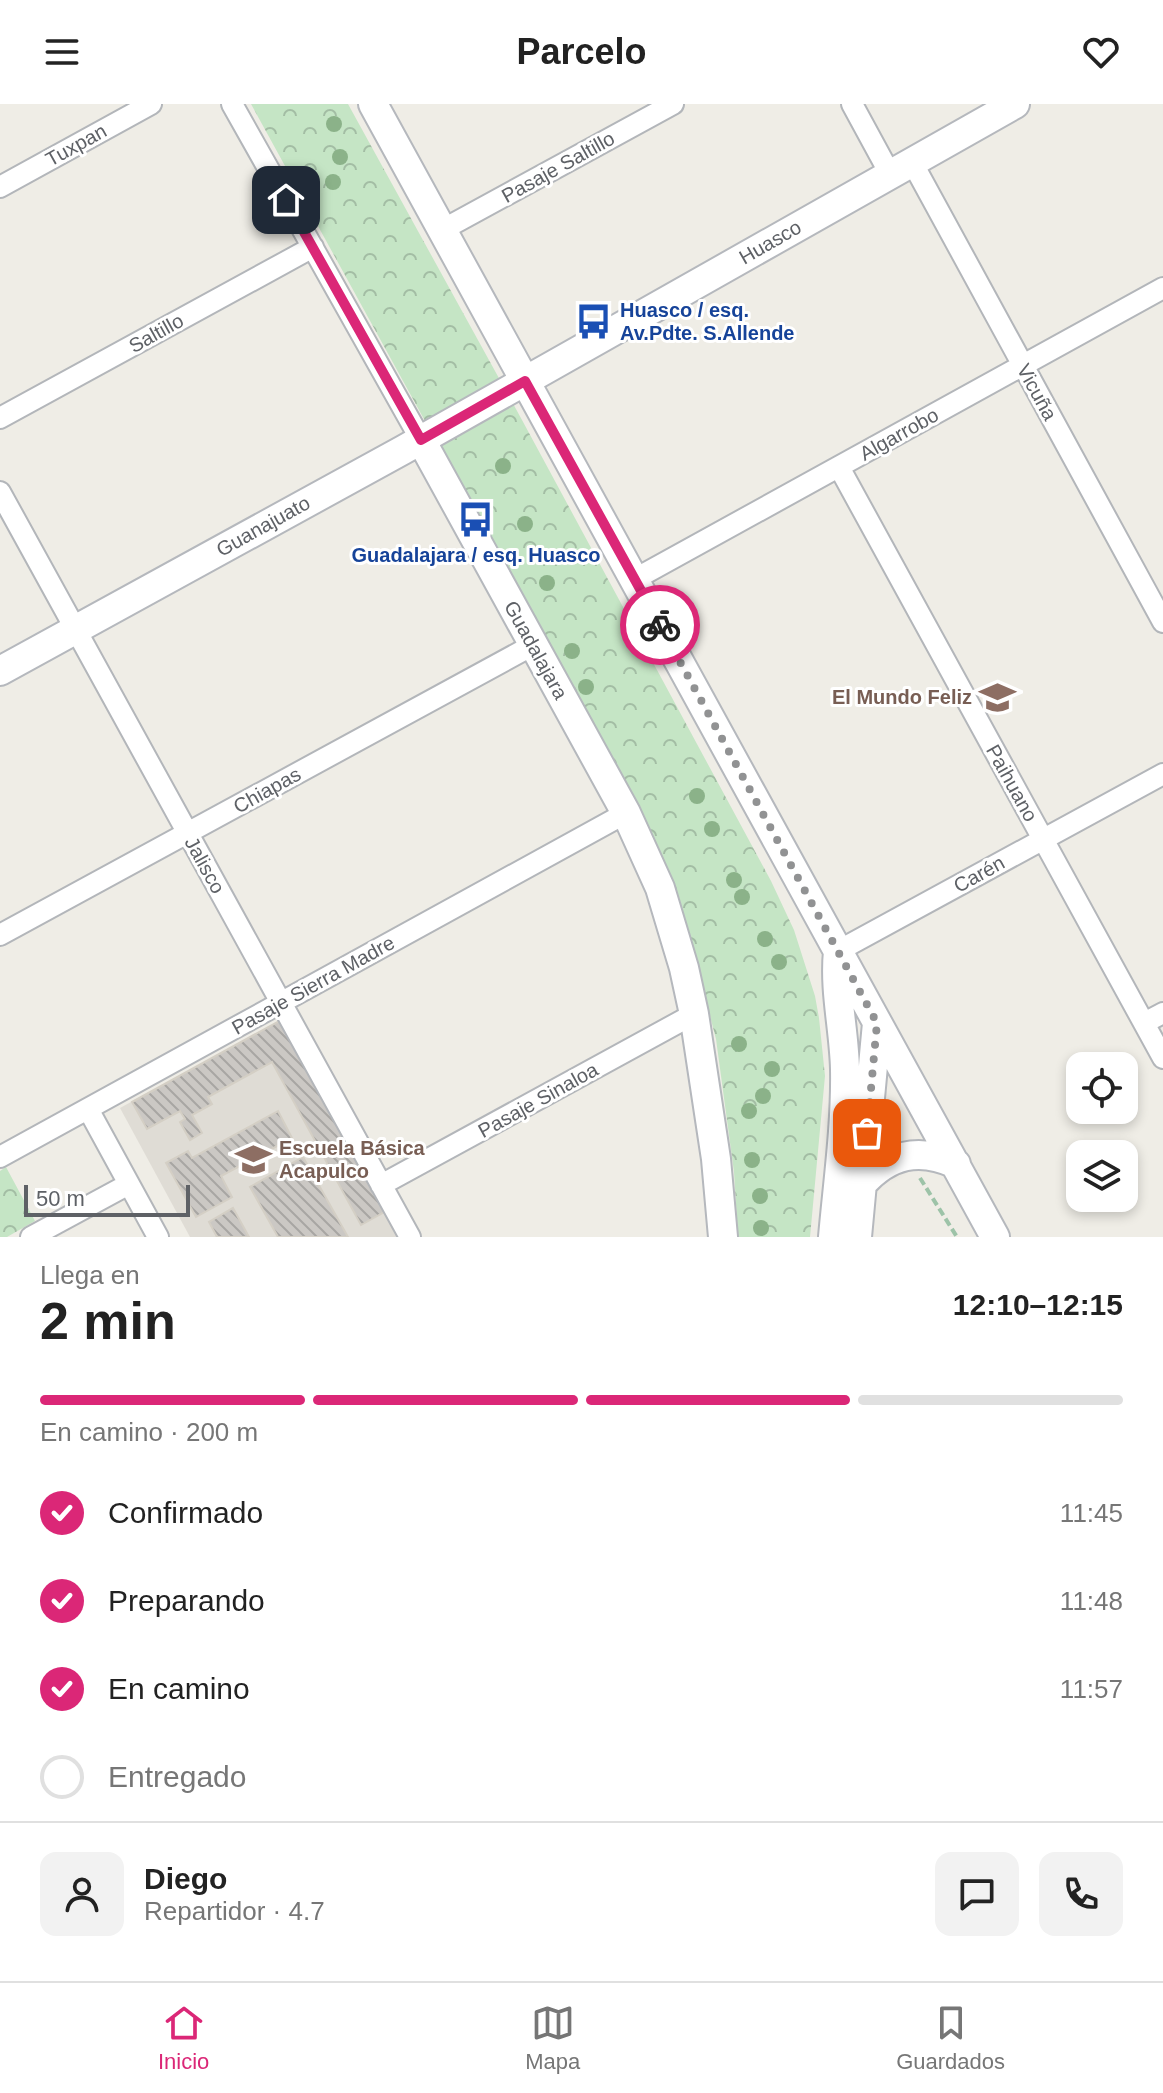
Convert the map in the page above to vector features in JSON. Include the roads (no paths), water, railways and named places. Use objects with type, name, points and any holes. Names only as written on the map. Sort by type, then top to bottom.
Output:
[{"type":"street","name":"Tuxpan","points":[[0,187],[151,104]]},
{"type":"street","name":"Guadalajara","points":[[232,104],[421,440],[646,854],[668,911],[694,1014],[716,1159],[723,1237]]},
{"type":"street","points":[[373,104],[995,1237]]},
{"type":"street","name":"Pasaje Saltillo","points":[[442,230],[673,104]]},
{"type":"street","name":"Vicuña","points":[[852,104],[901,168],[1023,365],[1163,622]]},
{"type":"street","name":"Huasco","points":[[525,381],[1015,104]]},
{"type":"street","name":"Saltillo","points":[[0,418],[313,247]]},
{"type":"street","name":"Algarrobo","points":[[635,579],[1163,288]]},
{"type":"street","name":"Guanajuato","points":[[0,671],[525,381]]},
{"type":"street","name":"Paihuano","points":[[839,467],[1163,1058]]},
{"type":"street","name":"Jalisco","points":[[0,492],[410,1237]]},
{"type":"street","name":"Chiapas","points":[[0,935],[533,645]]},
{"type":"street","name":"Carén","points":[[838,951],[1163,774]]},
{"type":"street","name":"Pasaje Sierra Madre","points":[[0,1157],[626,813]]},
{"type":"street","points":[[833,1237],[846,1090],[836,983],[838,951]]},
{"type":"street","points":[[1144,1023],[1163,1013]]},
{"type":"street","name":"Pasaje Sinaloa","points":[[381,1185],[694,1014]]},
{"type":"street","points":[[857,1237],[877,1023]]},
{"type":"street","points":[[88,1109],[158,1237]]},
{"type":"street","points":[[862,1184],[890,1161],[918,1154],[956,1164]]},
{"type":"street","points":[[31,1237],[129,1184]]},
{"type":"place","name":"Huasco / esq. Av.Pdte. S.Allende","points":[[594,322]]},
{"type":"place","name":"Guadalajara / esq. Huasco","points":[[476,520]]},
{"type":"place","name":"El Mundo Feliz","points":[[998,697]]},
{"type":"place","name":"Escuela Básica Acapulco","points":[[253,1159]]}]
